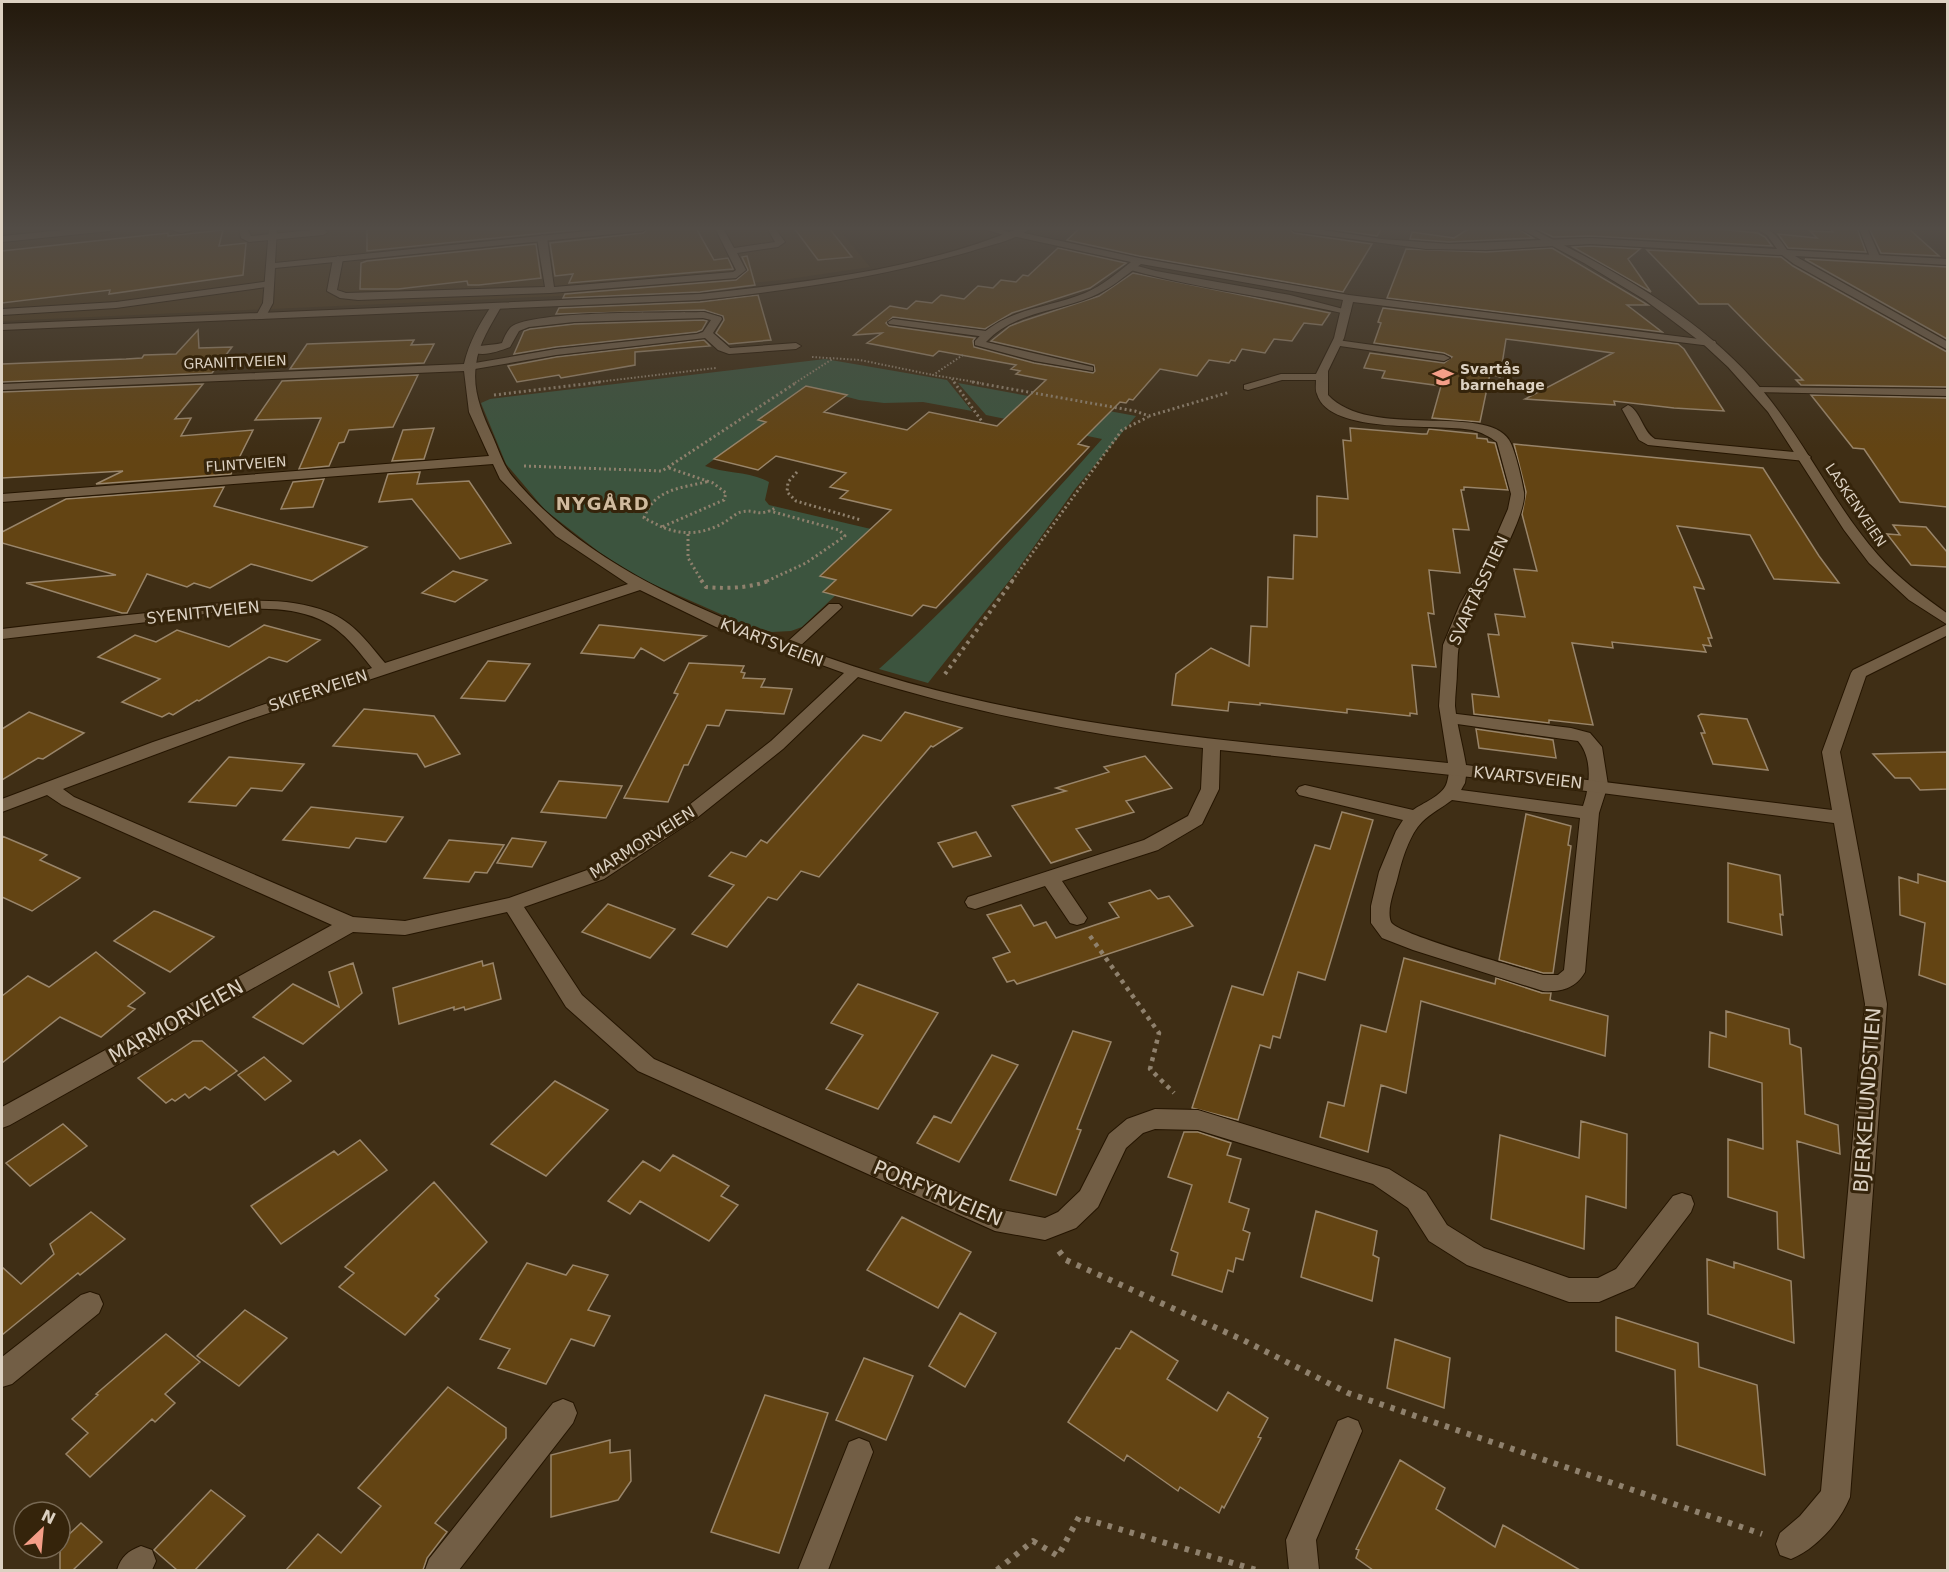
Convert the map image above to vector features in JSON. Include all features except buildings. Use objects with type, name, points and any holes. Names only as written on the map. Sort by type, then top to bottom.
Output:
[{"type":"street","points":[[2,312],[144,301]]},
{"type":"street","points":[[261,316],[268,301]]},
{"type":"street","points":[[2,327],[617,301]]},
{"type":"street","points":[[982,338],[1005,322],[1028,312],[1065,301]]},
{"type":"street","points":[[1305,301],[1347,311]]},
{"type":"street","points":[[1248,387],[1281,377],[1320,377],[1337,343],[1348,301]]},
{"type":"street","points":[[1375,301],[1711,344]]},
{"type":"street","name":"LASKENVEIEN","points":[[1654,301],[1711,344],[1756,390],[1805,457],[1866,550],[1892,578],[1947,621]]},
{"type":"street","points":[[1866,301],[1947,347]]},
{"type":"street","name":"KVARTSVEIEN","points":[[496,307],[474,350],[469,367],[472,398],[479,428],[495,463],[539,515],[565,538],[639,585],[707,617],[829,664],[931,693],[1059,723],[1212,744],[1599,785],[1844,818]]},
{"type":"street","points":[[474,350],[491,350],[506,345],[515,329],[523,325],[557,320],[704,315],[717,319],[707,334],[722,348],[729,351],[796,346]]},
{"type":"street","points":[[893,322],[982,338],[1035,358],[1089,369]]},
{"type":"street","name":"GRANITTVEIEN","points":[[2,387],[469,367],[556,352],[707,334]]},
{"type":"street","points":[[1337,343],[1444,358]]},
{"type":"street","name":"SVARTÅSSTIEN","points":[[1320,377],[1323,396],[1338,411],[1353,418],[1378,422],[1469,426],[1490,431],[1503,440],[1518,494],[1515,509],[1491,564],[1468,604],[1450,645],[1448,706],[1458,769],[1456,783],[1449,794]]},
{"type":"street","points":[[1756,390],[1947,393]]},
{"type":"street","points":[[1628,409],[1643,437],[1652,442],[1805,457]]},
{"type":"street","name":"FLINTVEIEN","points":[[2,498],[495,463]]},
{"type":"street","name":"SKIFERVEIEN","points":[[2,806],[231,719],[639,585]]},
{"type":"street","name":"SYENITTVEIEN","points":[[2,634],[242,606],[274,605],[301,608],[323,615],[349,631],[381,670]]},
{"type":"street","points":[[789,648],[834,608]]},
{"type":"street","name":"BJERKELUNDSTIEN","points":[[1791,1544],[1811,1527],[1836,1497],[1876,1004],[1831,752],[1859,673],[1947,630]]},
{"type":"street","name":"MARMORVEIEN","points":[[48,788],[68,801],[350,924],[405,928],[512,904],[597,873],[691,813],[777,745],[855,671]]},
{"type":"street","points":[[1449,718],[1571,733],[1584,737],[1593,747],[1599,785],[1590,813],[1574,972],[1568,980],[1559,984],[1544,983],[1389,933],[1381,923],[1381,906],[1389,872],[1405,831],[1416,817],[1449,794],[1590,813]]},
{"type":"street","points":[[975,902],[1151,845],[1195,820],[1210,789],[1212,744]]},
{"type":"street","points":[[1305,791],[1416,817]]},
{"type":"street","points":[[1050,878],[1077,918]]},
{"type":"street","name":"PORFYRVEIEN","points":[[512,904],[574,1001],[646,1065],[994,1220],[1045,1229]]},
{"type":"street","name":"MARMORVEIEN","points":[[2,1118],[350,924]]},
{"type":"street","points":[[1045,1229],[1066,1220],[1089,1199],[1117,1141],[1135,1126],[1155,1119],[1198,1120],[1380,1176],[1417,1200],[1438,1233],[1476,1257],[1569,1290],[1599,1290],[1625,1278],[1682,1204]]},
{"type":"street","points":[[2,1374],[90,1304]]},
{"type":"street","points":[[440,1570],[563,1413]]},
{"type":"street","points":[[1304,1570],[1301,1540],[1348,1431]]},
{"type":"street","points":[[813,1570],[859,1452]]},
{"type":"path","points":[[933,375],[982,338]]},
{"type":"path","points":[[810,357],[835,358],[933,375],[1135,411],[1149,416]]},
{"type":"path","points":[[495,463],[649,472],[668,467],[835,358]]},
{"type":"path","points":[[472,398],[719,367]]},
{"type":"path","points":[[952,379],[983,423]]},
{"type":"path","points":[[931,693],[1122,430],[1149,416],[1248,387]]},
{"type":"path","points":[[662,526],[724,500],[726,494],[710,481],[668,467]]},
{"type":"path","points":[[797,472],[788,482],[787,492],[796,501],[861,520]]},
{"type":"path","points":[[710,481],[656,495],[650,501],[644,518],[673,533],[688,534],[706,532],[722,525],[741,512],[754,514],[777,507]]},
{"type":"path","points":[[688,534],[686,544],[689,567],[706,587],[725,590],[756,586],[781,578],[846,534],[839,530],[770,511]]},
{"type":"path","points":[[1077,918],[1159,1034],[1150,1069],[1181,1099],[1198,1120]]},
{"type":"path","points":[[1045,1229],[1066,1260],[1243,1340],[1348,1393],[1791,1544]]},
{"type":"path","points":[[998,1570],[1033,1541],[1058,1556],[1079,1517],[1256,1570]]},
{"type":"shaded area","points":[[2,301],[440,301],[2,321]]},
{"type":"green space","points":[[825,359],[947,380],[972,411],[923,402],[884,403],[859,400],[806,386],[758,420],[766,422],[705,466],[762,478],[769,482],[765,500],[769,505],[888,533],[892,542],[802,627],[791,631],[772,632],[750,627],[639,578],[599,552],[545,510],[506,464],[481,403],[490,399]]},
{"type":"green space","points":[[958,383],[1136,416],[1075,489],[1013,576],[928,683],[879,669],[994,557],[1102,439],[986,415]]},
{"type":"place","name":"Svartås barnehage","points":[[1443,377]]},
{"type":"district","name":"NYGÅRD","points":[[603,504]]}]
